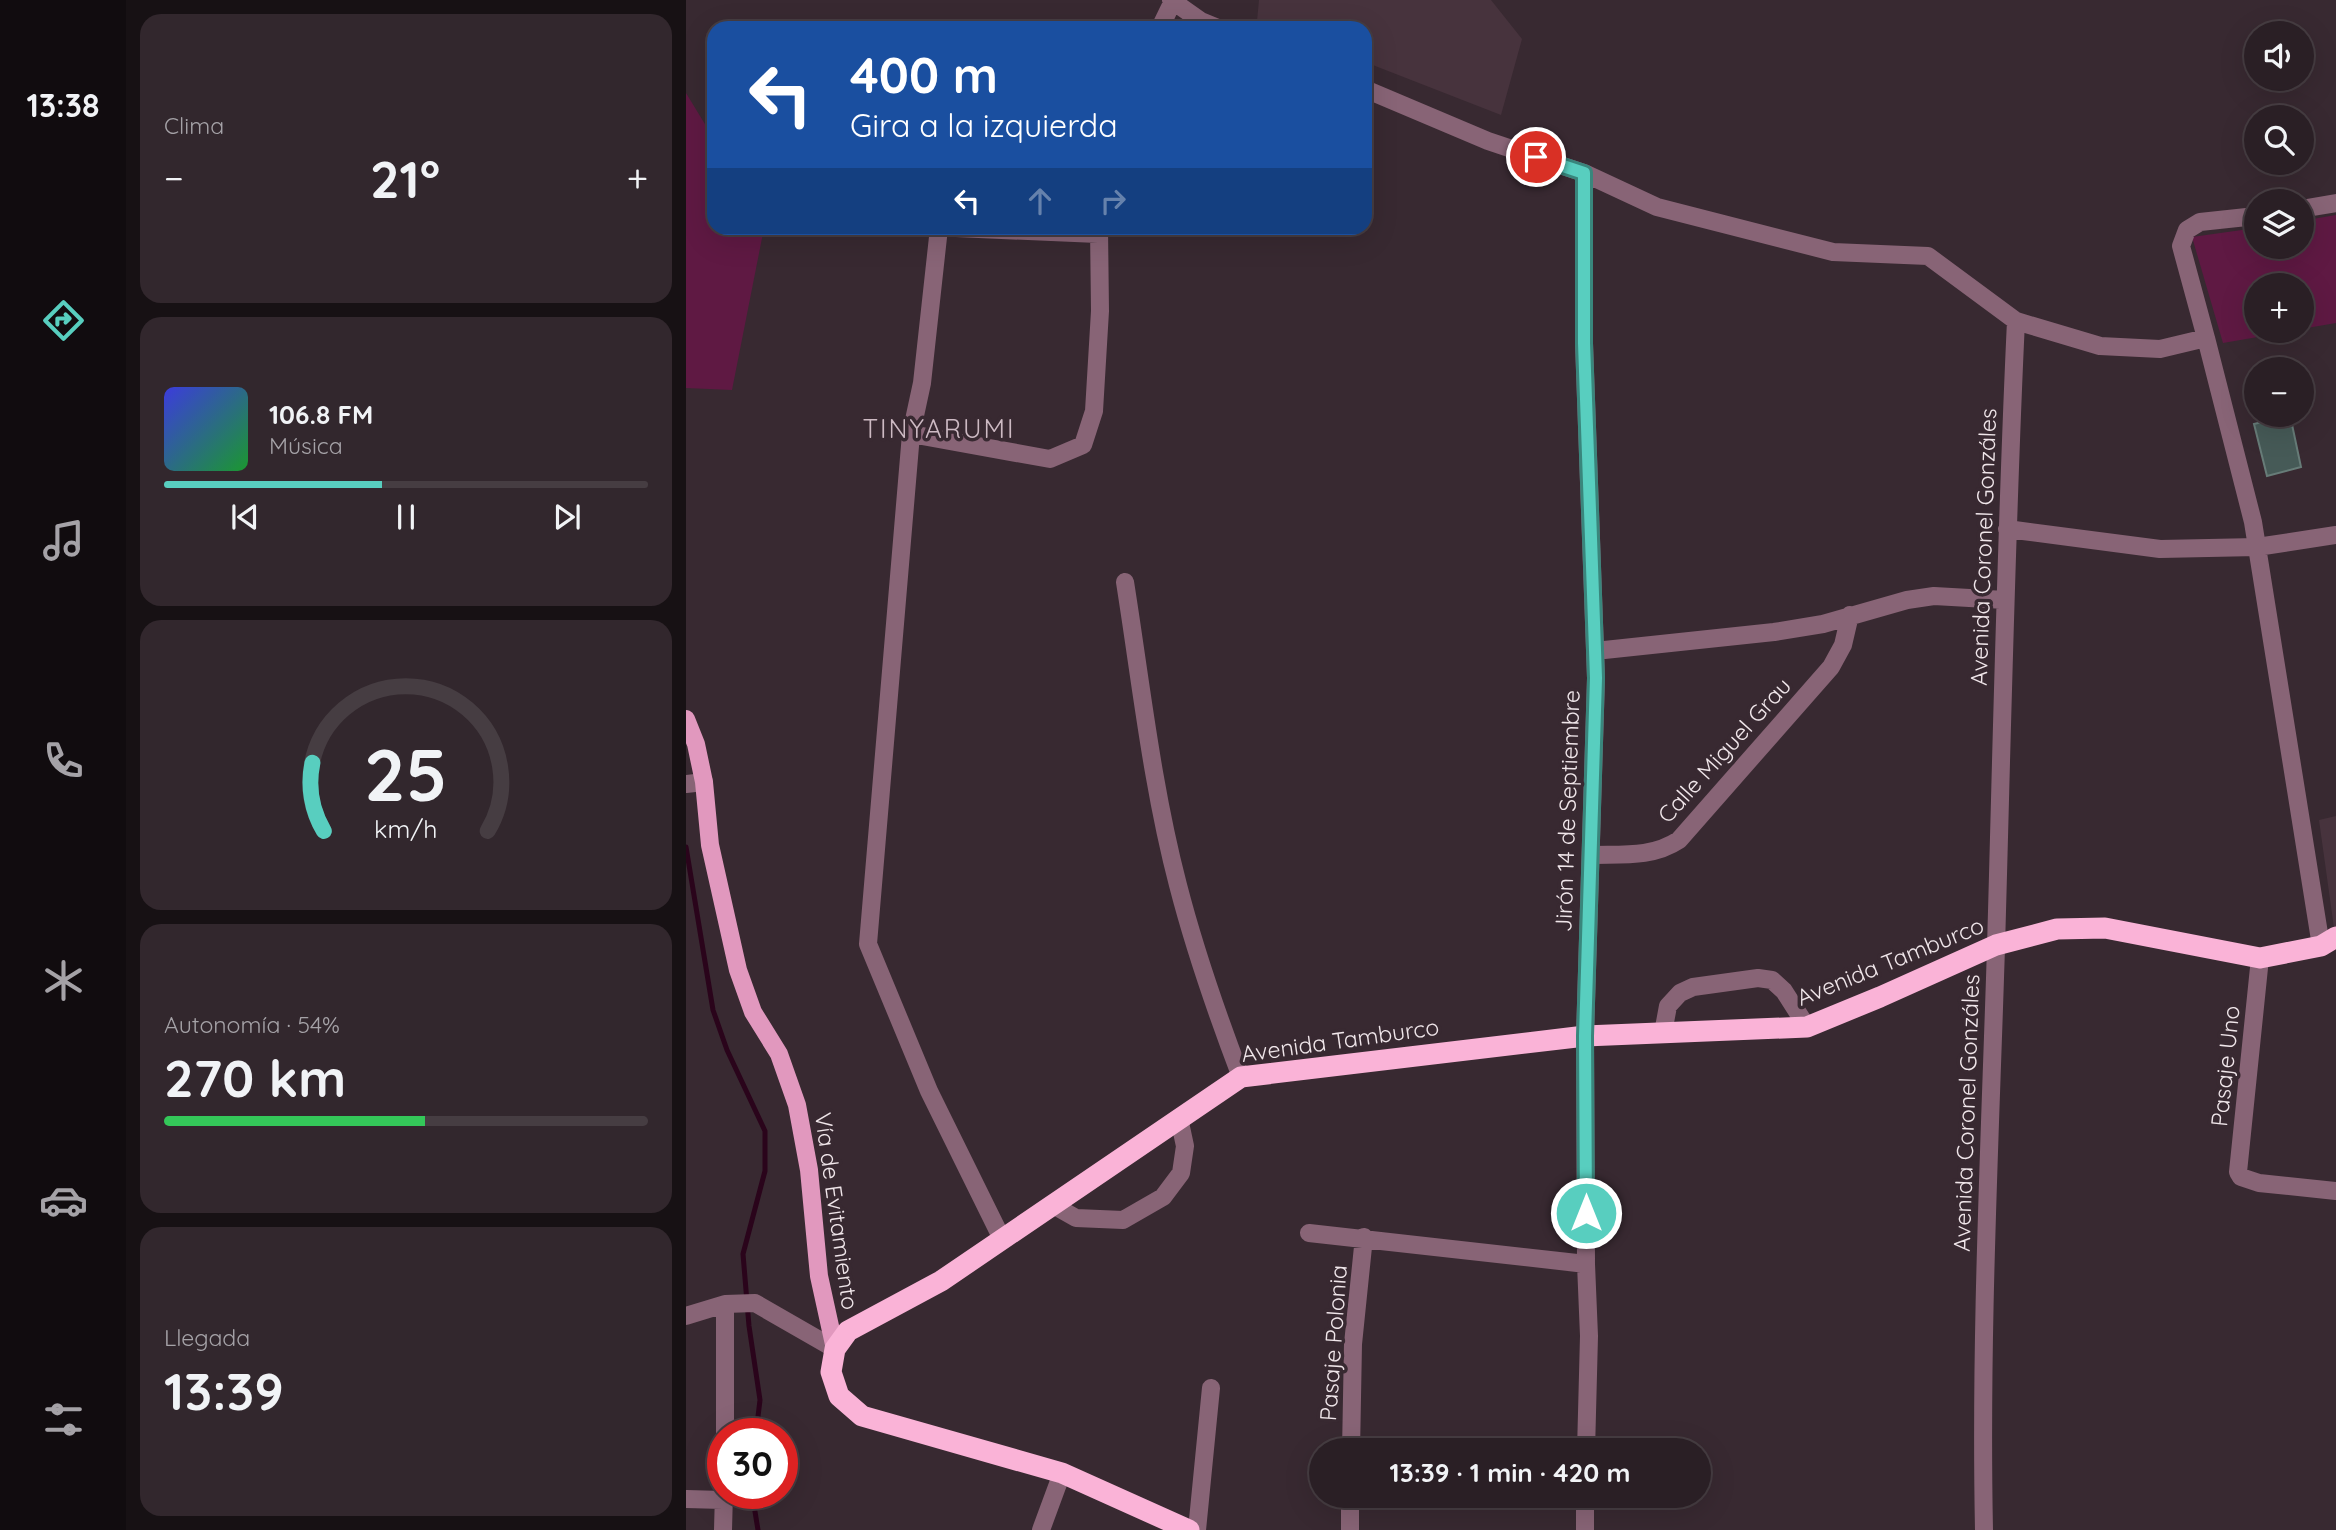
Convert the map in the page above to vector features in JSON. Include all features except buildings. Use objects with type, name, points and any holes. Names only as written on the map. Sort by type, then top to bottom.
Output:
[{"type":"highway","name":"Avenida Tamburco","points":[[835,1349],[848,1331],[941,1282],[1241,1077],[1585,1036],[1807,1027],[1996,945],[2057,929],[2105,928],[2260,958],[2328,942]]},
{"type":"highway","points":[[835,1349],[831,1372],[839,1396],[862,1416],[1062,1473],[1189,1530]]},
{"type":"main road","name":"Vía de Evitamiento","points":[[686,719],[696,744],[695,783],[735,961],[753,1012],[779,1054],[800,1115],[809,1170],[819,1276],[835,1349]]},
{"type":"street","points":[[1163,21],[1172,1],[1201,21]]},
{"type":"street","points":[[1372,92],[1488,141],[1584,173],[1657,207],[1833,252],[1928,256],[2016,321],[2100,346],[2160,349],[2206,338]]},
{"type":"street","name":"Jirón 14 de Septiembre","points":[[1584,173],[1584,343],[1595,651],[1585,1036],[1589,1336],[1586,1438]]},
{"type":"street","points":[[2314,207],[2336,203]]},
{"type":"street","points":[[2244,217],[2200,222],[2187,230],[2181,246],[2253,522],[2328,942]]},
{"type":"street","points":[[938,235],[922,383],[911,434],[868,944],[929,1091],[1002,1239]]},
{"type":"street","points":[[911,434],[1051,459],[1083,444],[1094,411],[1100,311],[1099,235]]},
{"type":"street","name":"Avenida Coronel Gonzáles","points":[[1984,1530],[1986,1253],[2007,529],[2016,321]]},
{"type":"street","points":[[2007,529],[2160,549],[2257,548],[2336,535]]},
{"type":"street","points":[[1125,582],[1164,826],[1208,988],[1241,1077]]},
{"type":"street","points":[[1595,651],[1774,632],[1822,624],[1907,600],[1934,596],[2005,600]]},
{"type":"street","name":"Calle Miguel Grau","points":[[1591,855],[1651,853],[1679,840],[1831,667],[1843,645],[1850,615]]},
{"type":"street","name":"Pasaje Uno","points":[[2260,958],[2238,1172],[2241,1177],[2259,1183],[2336,1192]]},
{"type":"street","points":[[1663,1033],[1668,1006],[1680,993],[1693,987],[1758,978],[1772,980],[1784,991],[1807,1027]]},
{"type":"street","points":[[1053,1205],[1076,1218],[1123,1220],[1163,1197],[1181,1173],[1185,1146],[1179,1118]]},
{"type":"street","name":"Pasaje Polonia","points":[[1309,1233],[1364,1237],[1586,1264]]},
{"type":"street","name":"Pasaje Polonia","points":[[1351,1438],[1353,1344],[1364,1237]]},
{"type":"street","points":[[727,1418],[739,1303]]},
{"type":"street","points":[[686,1316],[739,1303],[835,1349]]},
{"type":"street","points":[[1197,1530],[1211,1388]]},
{"type":"street","points":[[1041,1530],[1062,1473]]},
{"type":"street","points":[[686,1499],[707,1497]]},
{"type":"street","points":[[1349,1530],[1350,1508]]},
{"type":"street","points":[[1585,1508],[1585,1530]]},
{"type":"street","points":[[723,1530],[724,1509]]},
{"type":"shaded area","points":[[1259,0],[1491,0],[1522,39],[1501,115],[1372,65],[1372,21],[1257,21]]},
{"type":"shaded area","points":[[686,93],[707,128],[707,235],[763,235],[732,390],[686,388]]},
{"type":"shaded area","points":[[2336,215],[2336,323],[2314,327],[2314,273],[2244,273],[2244,339],[2223,343],[2192,237],[2244,230],[2244,259],[2314,259],[2314,219]]},
{"type":"shaded area","points":[[2336,816],[2336,927],[2334,928],[2319,820]]},
{"type":"waterway","points":[[686,847],[713,1010],[727,1050],[765,1131],[765,1171],[743,1254],[749,1326],[760,1400],[758,1418]]},
{"type":"waterway","points":[[755,1509],[758,1530]]},
{"type":"district","name":"TINYARUMI","points":[[939,428]]},
{"type":"route","points":[[1536,157],[1584,173],[1584,343],[1596,678],[1585,1036],[1586,1213]]}]
